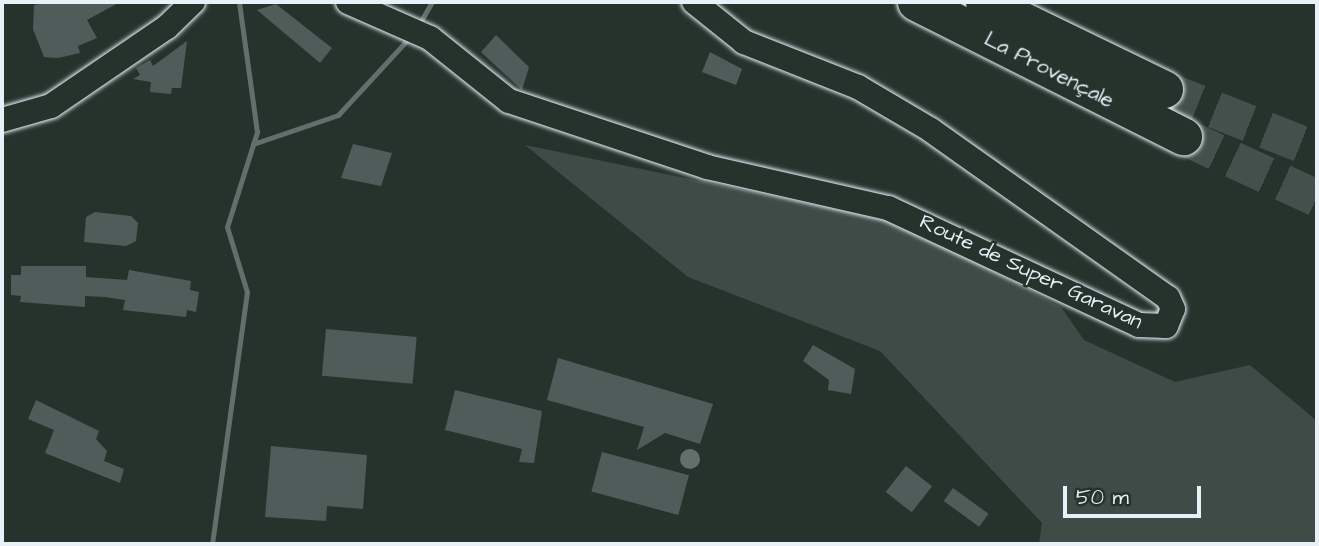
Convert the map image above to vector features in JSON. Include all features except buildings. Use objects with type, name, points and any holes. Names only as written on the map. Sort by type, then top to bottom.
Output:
[{"type":"highway","name":"La Provençale","points":[[916,2],[1182,136]]},
{"type":"highway","name":"La Provençale","points":[[984,2],[1164,89]]},
{"type":"street","points":[[2,120],[51,106],[167,27],[193,2]]},
{"type":"street","name":"Route de Super Garavan","points":[[348,2],[430,38],[509,102],[707,167],[888,208],[1139,325],[1166,326],[1173,309],[1168,298],[931,130],[858,87],[744,42],[694,2]]},
{"type":"shaded area","points":[[525,145],[898,222],[1061,307],[1084,340],[1175,382],[1250,365],[1317,421],[1317,544],[1039,544],[1042,523],[880,351],[688,277]]},
{"type":"shaded area","points":[[690,449],[697,452],[700,459],[697,466],[690,469],[683,466],[680,459],[683,452]]},
{"type":"waterway","points":[[212,544],[247,292],[227,227],[257,132],[239,2]]},
{"type":"waterway","points":[[418,26],[432,2]]},
{"type":"waterway","points":[[253,144],[338,115],[410,37]]},
{"type":"tunnel","points":[[1164,89],[1317,150]]},
{"type":"tunnel","points":[[1183,136],[1317,198]]}]
